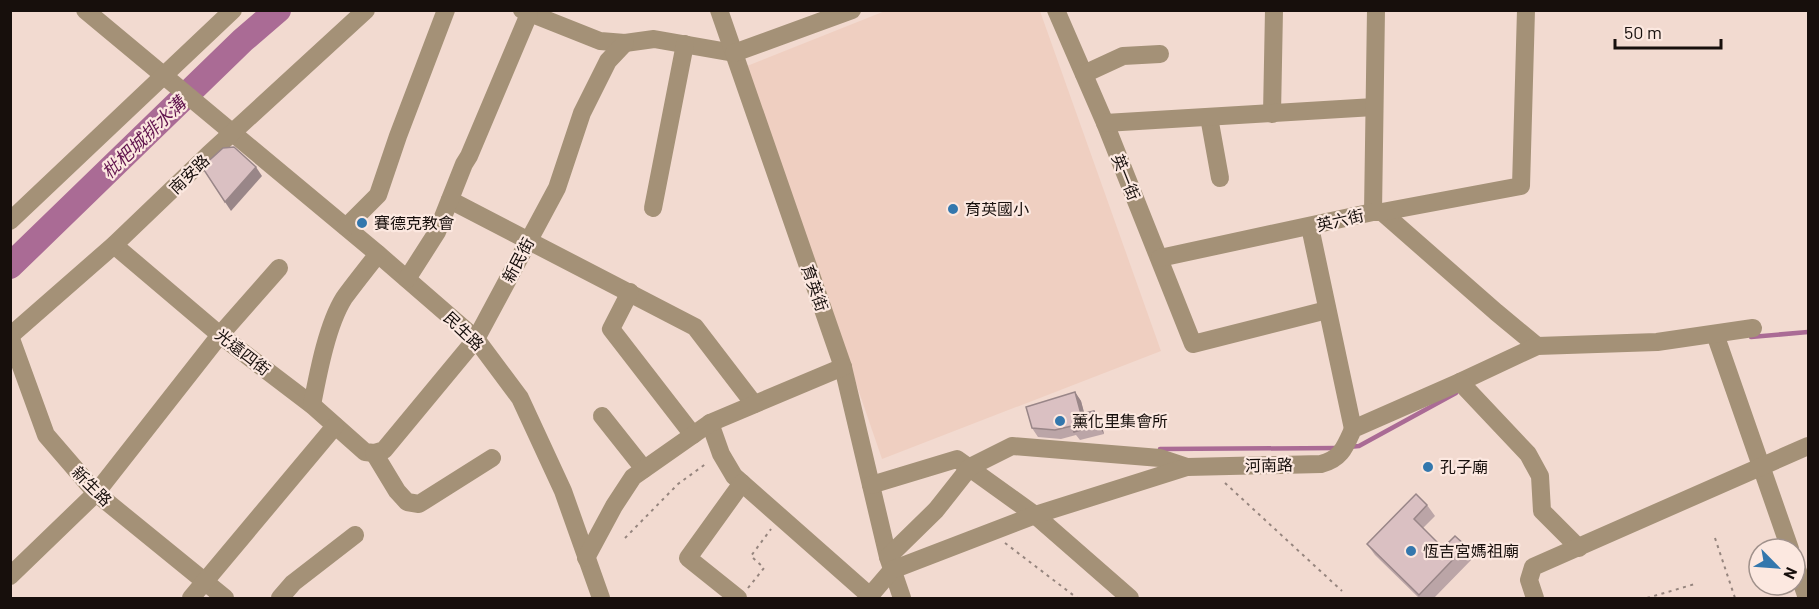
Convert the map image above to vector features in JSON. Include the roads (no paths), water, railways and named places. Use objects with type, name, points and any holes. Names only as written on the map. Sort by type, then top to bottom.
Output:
[{"type":"street","points":[[85,10],[166,78]]},
{"type":"street","points":[[10,220],[166,78],[233,10]]},
{"type":"street","name":"南安路","points":[[11,336],[114,245],[229,132],[366,10]]},
{"type":"street","points":[[346,227],[378,195],[446,10]]},
{"type":"street","name":"育英街","points":[[719,10],[843,367],[890,564],[902,598]]},
{"type":"street","points":[[406,279],[437,232],[525,12],[600,41],[625,43],[654,39],[734,53],[814,17],[852,10]]},
{"type":"street","name":"英一街","points":[[1056,10],[1105,123],[1193,344],[1328,310]]},
{"type":"street","points":[[1272,114],[1274,10]]},
{"type":"street","points":[[1377,10],[1374,107],[1378,212],[1537,346]]},
{"type":"street","name":"英六街","points":[[1160,258],[1378,212],[1521,186],[1526,10]]},
{"type":"street","name":"新民街","points":[[374,453],[384,450],[476,339],[557,188],[582,113],[608,61],[625,43]]},
{"type":"street","points":[[653,208],[685,44]]},
{"type":"street","points":[[1084,74],[1123,56],[1160,54]]},
{"type":"street","name":"民生路","points":[[166,78],[346,227],[476,339],[520,398],[563,491],[601,598]]},
{"type":"street","points":[[1105,123],[1374,107]]},
{"type":"street","points":[[1209,117],[1220,178]]},
{"type":"street","points":[[450,200],[695,327],[754,404]]},
{"type":"street","points":[[1310,227],[1353,429],[1537,346],[1657,342],[1753,328]]},
{"type":"street","name":"光遠四街","points":[[114,245],[220,335],[312,405],[365,452],[374,453]]},
{"type":"street","points":[[312,405],[318,371],[332,325],[343,300],[378,254]]},
{"type":"street","points":[[10,576],[96,494],[220,335],[279,268]]},
{"type":"street","points":[[630,292],[611,329],[693,435]]},
{"type":"street","points":[[1715,334],[1786,537]]},
{"type":"street","name":"新生路","points":[[11,336],[46,435],[96,494],[225,598]]},
{"type":"street","points":[[586,558],[614,506],[633,477],[710,423],[843,367]]},
{"type":"street","points":[[1460,382],[1528,454],[1540,476],[1542,511],[1579,548]]},
{"type":"street","points":[[602,416],[644,469]]},
{"type":"street","points":[[710,423],[721,454],[734,476],[869,597]]},
{"type":"street","points":[[191,598],[335,426]]},
{"type":"street","name":"河南路","points":[[869,597],[890,564],[1187,467],[1321,464],[1333,461],[1342,454],[1353,429]]},
{"type":"street","points":[[890,564],[970,467],[1012,446],[1160,458],[1187,467]]},
{"type":"street","points":[[1535,598],[1529,580],[1533,567],[1809,446]]},
{"type":"street","points":[[374,453],[397,491],[407,502],[419,504],[492,458]]},
{"type":"street","points":[[871,485],[957,459],[1035,515],[1130,598]]},
{"type":"street","points":[[742,483],[688,558],[742,595]]},
{"type":"street","points":[[280,598],[293,583],[355,535]]},
{"type":"waterway","name":"枇杷城排水溝","points":[[10,266],[243,40],[278,10]]},
{"type":"waterway","points":[[1751,337],[1808,332]]},
{"type":"waterway","points":[[1349,447],[1359,446],[1456,393]]},
{"type":"waterway","points":[[1160,449],[1338,448]]},
{"type":"place","name":"育英國小","points":[[953,209]]},
{"type":"place","name":"賽德克教會","points":[[362,223]]},
{"type":"place","name":"薰化里集會所","points":[[1060,421]]},
{"type":"place","name":"孔子廟","points":[[1428,467]]},
{"type":"place","name":"恆吉宮媽祖廟","points":[[1411,551]]}]
